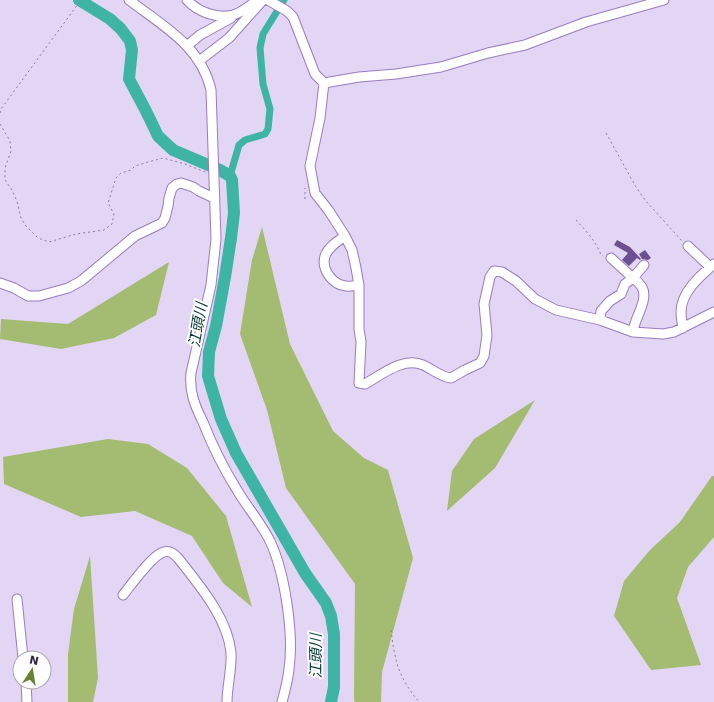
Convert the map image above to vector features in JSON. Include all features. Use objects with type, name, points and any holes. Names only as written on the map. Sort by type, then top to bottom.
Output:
[{"type":"street","points":[[129,0],[188,46],[204,70],[211,90],[216,240],[211,285],[190,383],[192,396],[213,446],[236,488],[269,541],[279,566],[289,621],[290,650],[289,670],[282,702]]},
{"type":"street","points":[[187,0],[195,8],[208,14],[233,15]]},
{"type":"street","points":[[188,46],[200,35],[230,18],[257,0]]},
{"type":"street","points":[[199,61],[229,38],[263,0]]},
{"type":"street","points":[[268,0],[280,6],[293,18],[315,74],[324,83]]},
{"type":"street","points":[[324,83],[441,67],[488,53],[525,45],[586,22],[664,0]]},
{"type":"street","points":[[324,83],[318,131],[310,166],[314,193],[329,211],[352,250],[359,285],[359,329],[361,342],[359,383],[362,384],[395,367],[406,364],[420,364],[445,377],[451,378],[480,363],[484,356],[487,335],[484,304],[490,277],[494,271],[502,272],[516,281],[535,299],[556,310],[600,320],[632,332],[663,334],[674,332],[714,312]]},
{"type":"street","points":[[0,283],[14,288],[28,296],[39,296],[68,288],[81,281],[135,236],[162,223],[165,218],[172,188],[176,184],[181,183],[193,187],[214,198]]},
{"type":"street","points":[[345,236],[333,245],[326,256],[325,268],[332,280],[346,286],[359,285]]},
{"type":"street","points":[[683,328],[681,310],[687,293],[700,276],[712,265],[688,246]]},
{"type":"street","points":[[611,258],[642,287],[644,295],[633,325],[632,332]]},
{"type":"street","points":[[600,320],[601,311],[610,301],[621,294],[625,284],[633,278],[644,265]]},
{"type":"street","points":[[123,595],[156,556],[164,552],[168,552],[174,554],[178,558],[206,594],[217,612],[226,633],[231,656],[227,702]]},
{"type":"street","points":[[17,599],[22,650]]},
{"type":"street","points":[[26,690],[27,702]]},
{"type":"path","points":[[0,113],[1,109],[81,0]]},
{"type":"path","points":[[0,124],[10,141],[11,151],[5,168],[4,180],[12,190],[17,201],[21,218],[26,226],[38,238],[49,242],[76,234],[104,230],[112,224],[114,214],[108,203],[116,178],[120,172],[131,170],[135,166],[163,158],[195,168],[214,176]]},
{"type":"path","points":[[606,133],[636,187],[645,200],[655,209],[674,233],[688,246]]},
{"type":"path","points":[[576,220],[587,232],[599,249],[601,255],[611,258]]},
{"type":"path","points":[[391,630],[398,670],[403,681],[419,702]]},
{"type":"green space","points":[[262,227],[290,344],[333,431],[364,458],[388,470],[413,558],[382,672],[381,702],[354,701],[355,584],[286,488],[267,410],[240,334],[252,260]]},
{"type":"green space","points":[[169,262],[156,315],[114,338],[61,349],[0,339],[1,319],[68,324]]},
{"type":"green space","points":[[535,400],[495,468],[447,511],[452,471],[474,439]]},
{"type":"green space","points":[[108,439],[148,444],[187,468],[226,516],[252,607],[223,583],[192,536],[135,511],[81,517],[4,484],[3,457]]},
{"type":"green space","points":[[712,476],[714,476],[714,537],[688,567],[677,598],[701,665],[651,670],[614,616],[624,581],[650,550],[680,522]]},
{"type":"green space","points":[[90,556],[98,678],[93,702],[68,702],[68,654],[74,609]]},
{"type":"building","points":[[617,240],[630,247],[641,259],[640,260],[637,258],[629,266],[622,260],[628,253],[614,245]]},
{"type":"building","points":[[645,250],[651,258],[648,260],[642,259],[639,254]]},
{"type":"waterway","name":"江頭川","points":[[79,0],[110,19],[121,29],[130,41],[132,50],[129,79],[158,136],[173,150],[220,170],[230,176],[232,180],[234,213],[231,238],[216,326],[209,352],[208,376],[221,419],[236,453],[305,573],[326,603],[331,616],[334,634],[334,687],[331,702]]},
{"type":"waterway","points":[[230,176],[239,145],[245,140],[265,134],[268,129],[270,109],[263,84],[260,48],[263,34],[284,0]]}]
